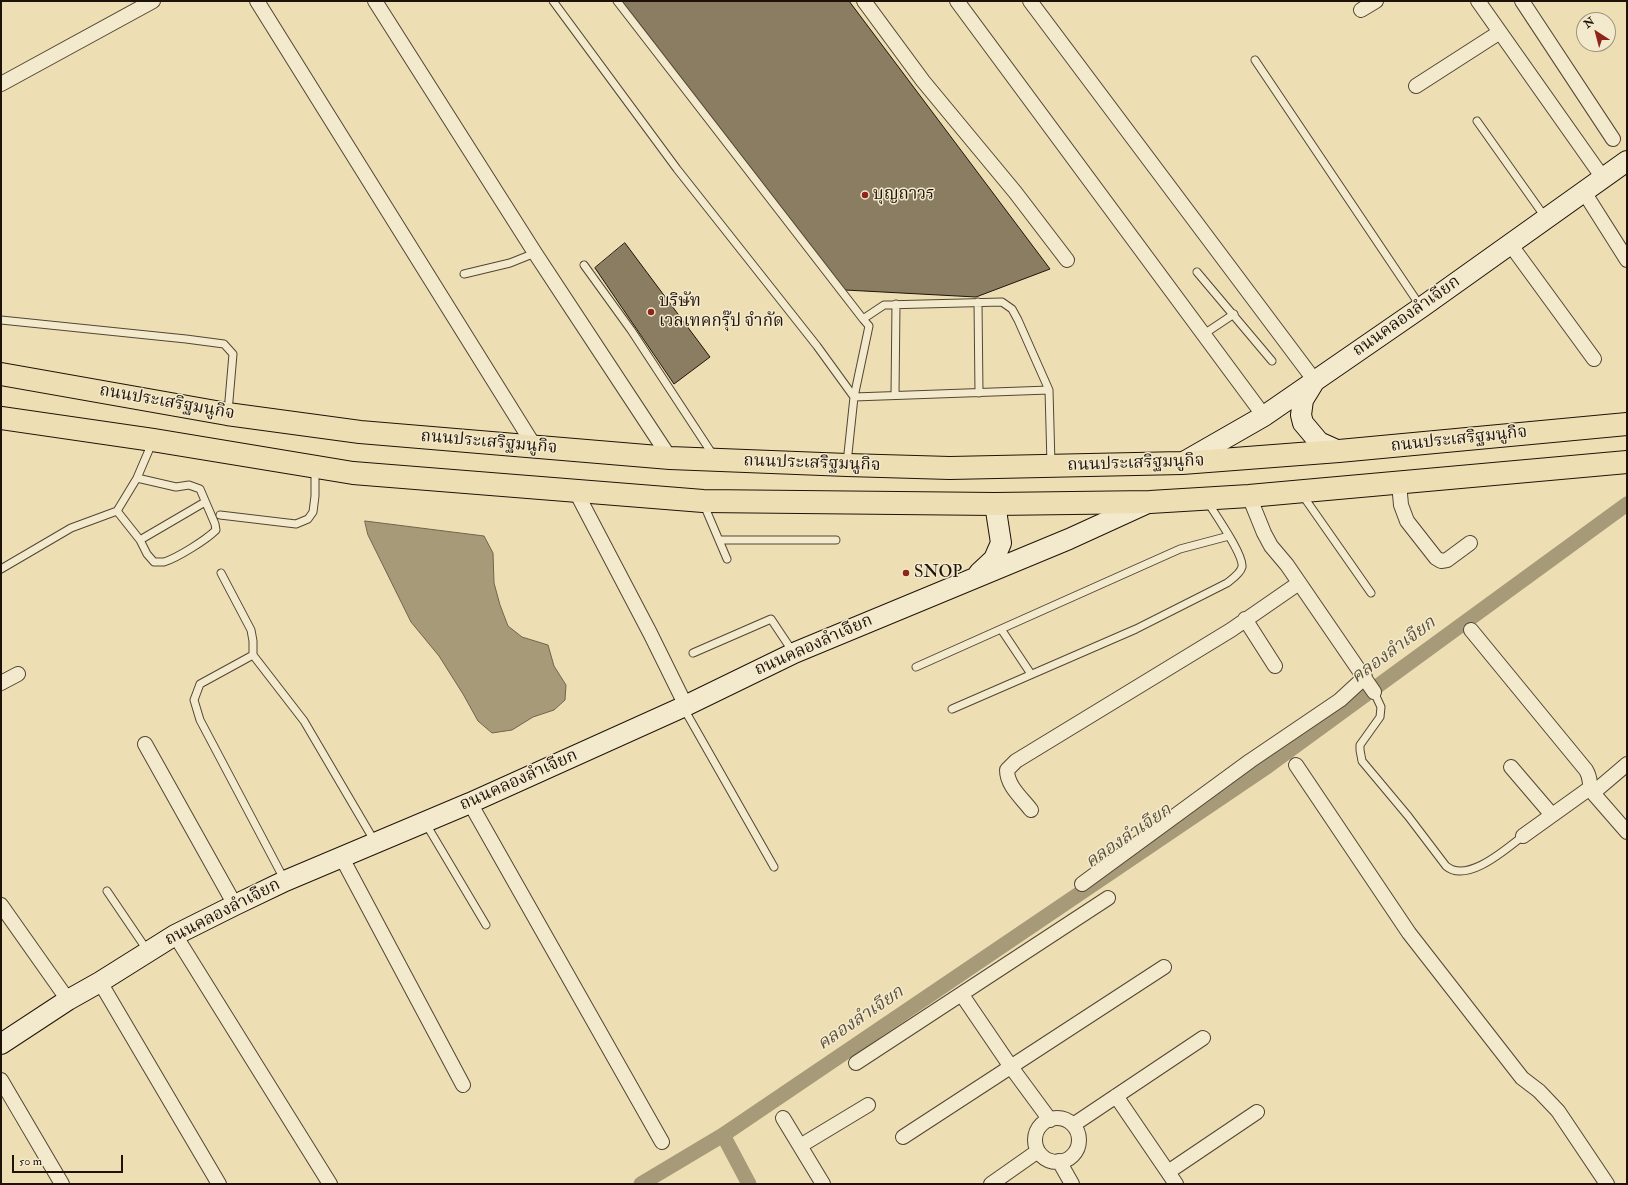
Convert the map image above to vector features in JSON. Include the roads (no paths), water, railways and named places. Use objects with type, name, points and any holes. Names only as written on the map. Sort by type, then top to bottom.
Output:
[{"type":"main road","name":"ถนนประเสริฐมนูกิจ","points":[[1,374],[228,414],[360,432],[670,458],[847,465],[950,468],[1182,463],[1339,451],[1627,424]]},
{"type":"main road","points":[[1,418],[153,440],[353,473],[703,501],[995,504],[1150,502],[1249,496],[1627,462]]},
{"type":"street","points":[[1,84],[153,1]]},
{"type":"street","points":[[257,1],[535,447]]},
{"type":"street","points":[[375,1],[536,253],[670,458]]},
{"type":"street","points":[[864,1],[922,81],[1015,192],[1067,260]]},
{"type":"street","points":[[957,1],[1264,416]]},
{"type":"street","points":[[1030,1],[1315,381],[1303,400],[1301,415],[1302,423],[1319,442],[1339,451]]},
{"type":"street","points":[[1361,10],[1376,1]]},
{"type":"street","points":[[1478,1],[1603,178]]},
{"type":"street","points":[[1522,1],[1613,139]]},
{"type":"street","points":[[1416,86],[1500,32]]},
{"type":"street","name":"ถนนคลองลำเจียก","points":[[1182,463],[1264,416],[1422,307],[1627,161]]},
{"type":"street","points":[[1584,192],[1627,260]]},
{"type":"street","points":[[1510,244],[1594,359]]},
{"type":"street","points":[[1399,483],[1401,505],[1407,521],[1436,558],[1441,561],[1446,560],[1470,543]]},
{"type":"street","points":[[575,490],[650,633],[685,707]]},
{"type":"street","points":[[1082,884],[1250,761],[1340,700],[1369,683],[1299,583],[1271,546],[1249,496]]},
{"type":"street","points":[[973,579],[1150,502]]},
{"type":"street","name":"ถนนคลองลำเจียก","points":[[1,1044],[68,1000],[100,982],[175,935],[285,881],[425,823],[685,707],[794,653],[973,579],[994,559],[1001,543],[995,504]]},
{"type":"street","points":[[1031,810],[1011,786],[1007,776],[1007,770],[1016,761],[1245,620],[1299,583]]},
{"type":"street","points":[[1245,620],[1275,666]]},
{"type":"street","points":[[1471,630],[1586,770],[1590,777],[1592,791],[1627,832]]},
{"type":"street","points":[[1,683],[18,674]]},
{"type":"street","points":[[145,744],[235,905]]},
{"type":"street","points":[[1523,836],[1552,815],[1592,791],[1627,764]]},
{"type":"street","points":[[1296,765],[1409,933],[1522,1078],[1539,1091],[1558,1111],[1607,1184]]},
{"type":"street","points":[[1511,767],[1552,815]]},
{"type":"street","points":[[470,803],[662,1142]]},
{"type":"street","points":[[342,858],[463,1085]]},
{"type":"street","points":[[856,1064],[1108,898]]},
{"type":"street","points":[[1,905],[68,1000]]},
{"type":"street","points":[[175,935],[330,1184]]},
{"type":"street","points":[[903,1137],[1164,966]]},
{"type":"street","points":[[100,982],[219,1184]]},
{"type":"street","points":[[962,994],[1011,1067],[1050,1120]]},
{"type":"street","points":[[1073,1125],[1203,1038]]},
{"type":"street","points":[[1,1080],[62,1184]]},
{"type":"street","points":[[1116,1096],[1176,1184]]},
{"type":"street","points":[[800,1146],[868,1105]]},
{"type":"street","points":[[1168,1172],[1257,1112]]},
{"type":"street","points":[[783,1118],[823,1184]]},
{"type":"street","points":[[1062,1119],[1073,1125],[1076,1130],[1078,1144],[1072,1155],[1066,1160],[1060,1161],[1048,1159],[1038,1152],[1035,1139],[1036,1133],[1044,1122],[1050,1120],[1062,1119]]},
{"type":"street","points":[[991,1184],[1038,1152]]},
{"type":"street","points":[[1060,1161],[1072,1184]]},
{"type":"lane","points":[[553,1],[677,169],[818,346],[854,396]]},
{"type":"lane","points":[[617,1],[869,326],[854,396],[847,465]]},
{"type":"lane","points":[[1255,60],[1422,307]]},
{"type":"lane","points":[[1477,120],[1547,219]]},
{"type":"lane","points":[[464,274],[510,263],[536,253]]},
{"type":"lane","points":[[584,265],[631,330],[717,460]]},
{"type":"lane","points":[[1197,272],[1234,314],[1272,361]]},
{"type":"lane","points":[[978,302],[980,393]]},
{"type":"lane","points":[[863,319],[884,305],[896,304],[1002,302],[1012,309],[1049,390],[1051,466]]},
{"type":"lane","points":[[895,395],[896,304]]},
{"type":"lane","points":[[1204,334],[1234,314]]},
{"type":"lane","points":[[1,320],[224,344],[234,354],[228,414]]},
{"type":"lane","points":[[854,396],[1049,390]]},
{"type":"lane","points":[[1,569],[71,528],[117,511],[137,478],[153,440]]},
{"type":"lane","points":[[220,515],[296,524],[308,519],[314,506],[314,467]]},
{"type":"lane","points":[[117,511],[140,540],[147,554],[154,562],[163,562],[183,552],[216,530],[215,524],[200,489],[189,485],[176,487],[137,478]]},
{"type":"lane","points":[[1300,491],[1306,503],[1371,593]]},
{"type":"lane","points":[[952,709],[1136,629],[1227,583],[1234,578],[1241,569],[1242,561],[1229,536],[1206,499]]},
{"type":"lane","points":[[703,501],[727,559]]},
{"type":"lane","points":[[140,540],[205,502]]},
{"type":"lane","points":[[916,667],[1180,549],[1229,536]]},
{"type":"lane","points":[[719,540],[836,540]]},
{"type":"lane","points":[[221,573],[251,630],[253,655],[304,721],[376,844]]},
{"type":"lane","points":[[693,653],[771,619],[794,653]]},
{"type":"lane","points":[[1001,629],[1032,674]]},
{"type":"lane","points":[[253,655],[200,684],[194,700],[200,720],[285,881]]},
{"type":"lane","points":[[1369,683],[1380,707],[1380,717],[1360,745],[1362,761],[1408,816],[1446,866],[1451,870],[1469,870],[1479,866],[1523,836]]},
{"type":"lane","points":[[685,707],[774,867]]},
{"type":"lane","points":[[425,823],[486,925]]},
{"type":"lane","points":[[107,891],[148,952]]},
{"type":"waterway","name":"คลองลำเจียก","points":[[641,1184],[723,1135],[1268,766],[1627,504]]},
{"type":"waterway","points":[[723,1135],[749,1184]]},
{"type":"place","name":"บุญถาวร","points":[[865,195]]},
{"type":"place","name":"บริษัท เวลเทคกรุ๊ป จำกัด","points":[[651,312]]},
{"type":"place","name":"SNOP","points":[[906,573]]}]
